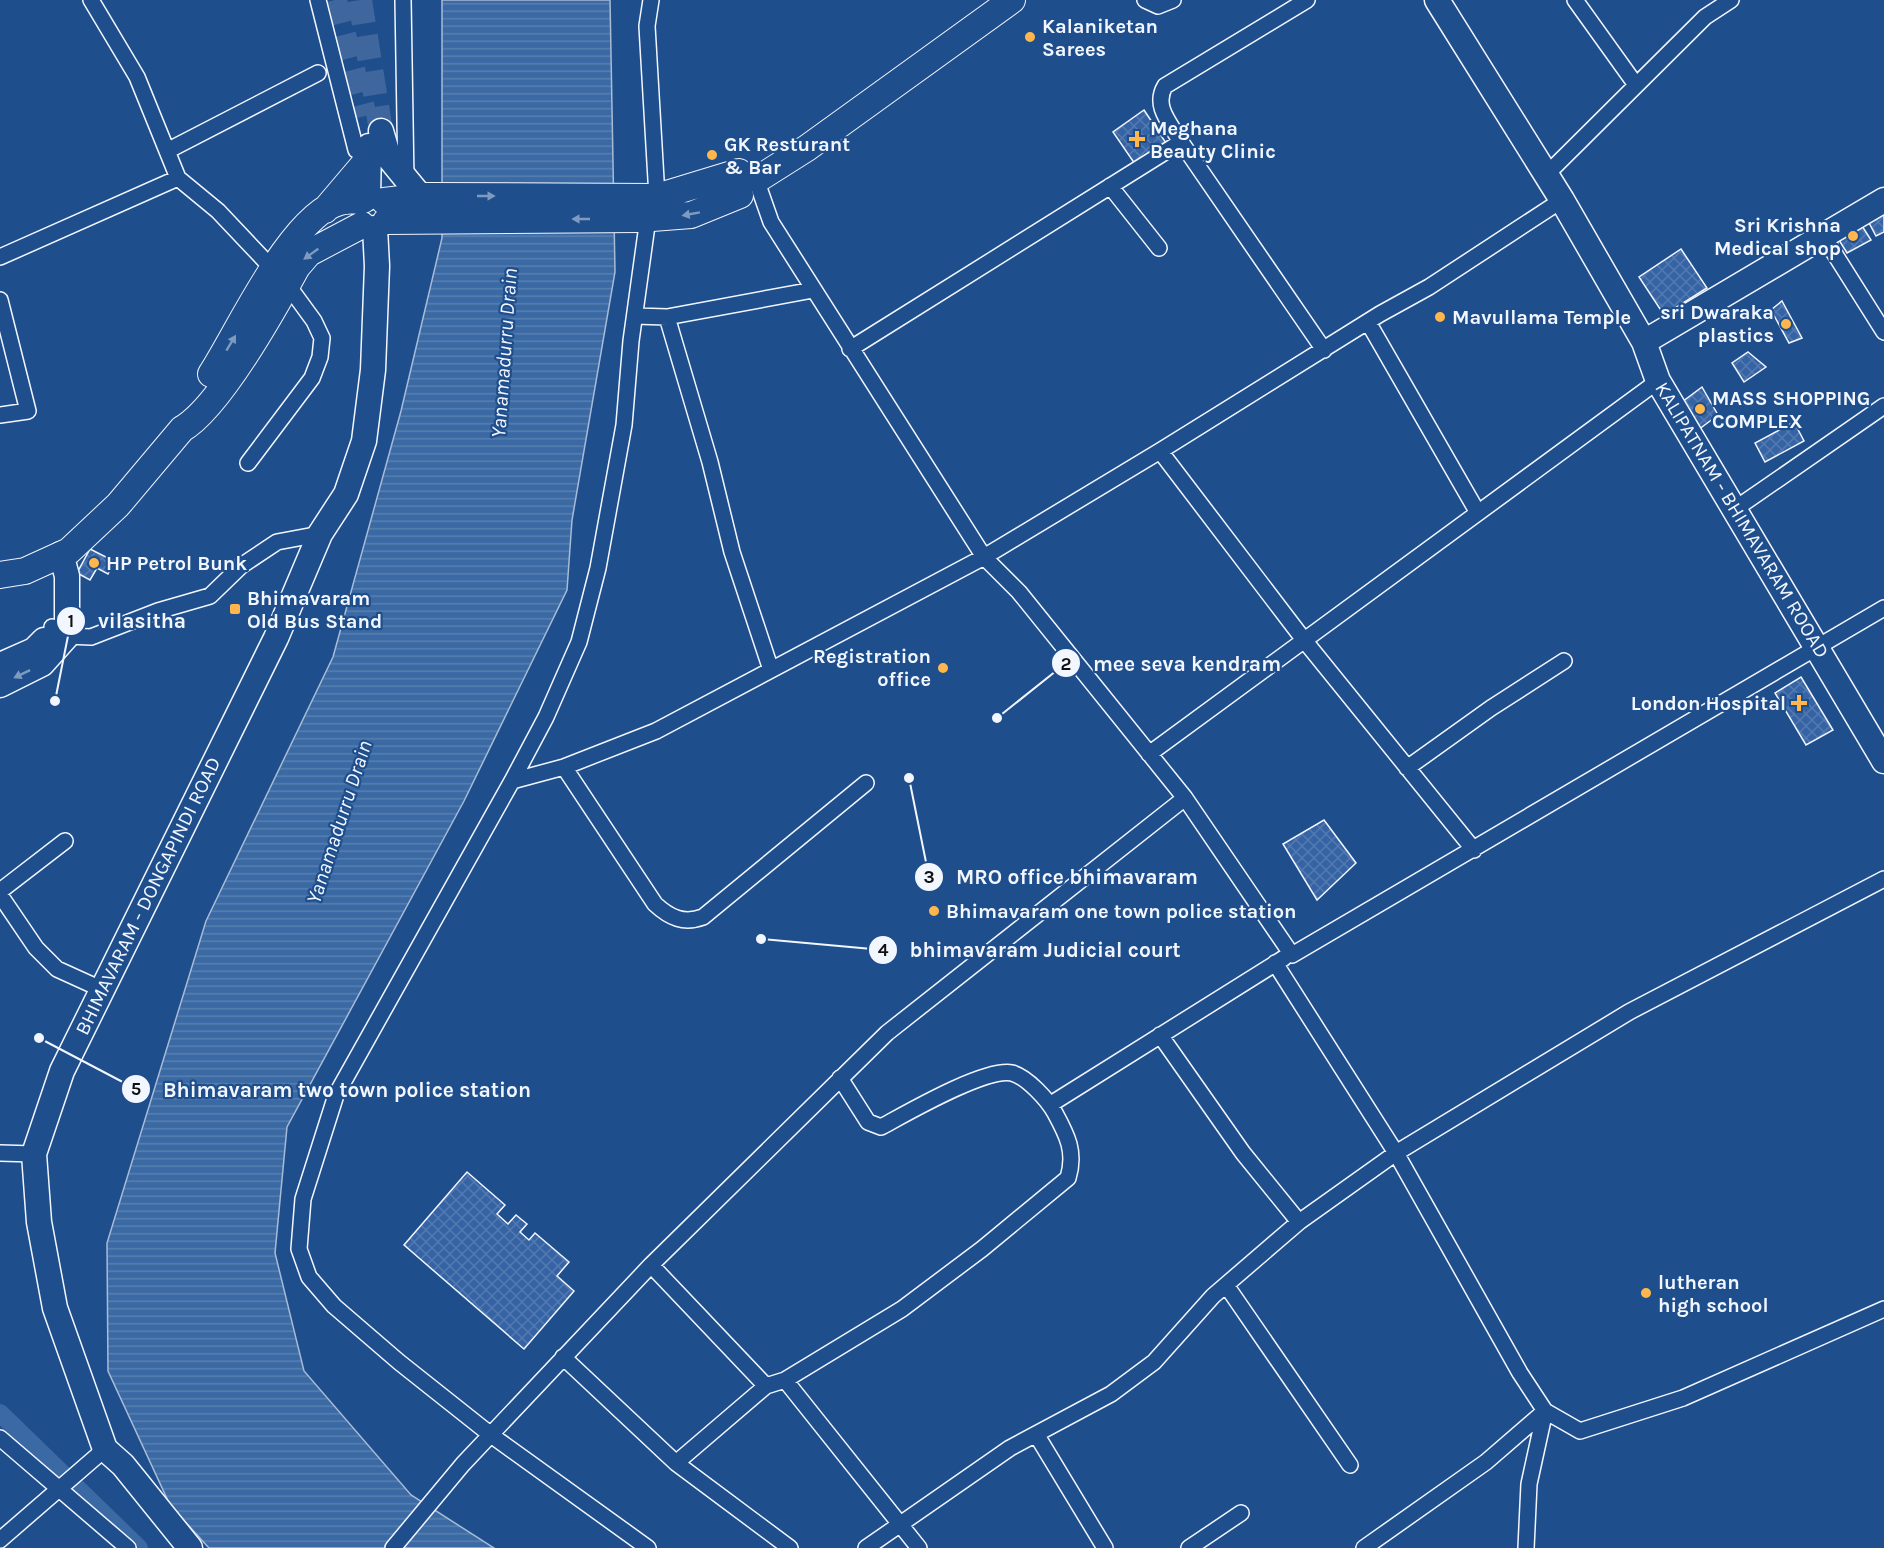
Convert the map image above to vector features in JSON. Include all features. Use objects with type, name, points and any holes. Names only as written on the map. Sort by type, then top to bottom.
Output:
[{"type":"highway","points":[[280,278],[309,253],[374,210],[421,198],[646,207],[691,215],[743,186],[815,125],[991,0]]},
{"type":"highway","points":[[785,152],[1012,0]]},
{"type":"highway","points":[[325,210],[379,157]]},
{"type":"highway","points":[[646,207],[710,181],[743,186]]},
{"type":"highway","points":[[0,575],[25,571],[69,551],[118,505],[182,429],[182,419],[280,278],[305,225],[339,202],[374,210]]},
{"type":"main road","name":"KALIPATNAM - BHIMAVARAM ROOAD","points":[[1437,0],[1547,174],[1644,342],[1658,381],[1819,648],[1884,761]]},
{"type":"main road","name":"BHIMAVARAM - DONGAPINDI ROAD","points":[[190,1548],[123,1465],[99,1454],[55,1308],[39,1222],[34,1154],[62,1071],[276,638],[320,534],[346,494],[364,441],[374,358],[377,266],[374,210],[379,157],[375,129]]},
{"type":"main road","points":[[379,157],[421,198]]},
{"type":"main road","points":[[1644,342],[1884,200]]},
{"type":"main road","points":[[0,685],[42,664],[60,632],[67,576],[55,557]]},
{"type":"main road","points":[[0,665],[34,650],[60,632]]},
{"type":"street","points":[[91,0],[137,77],[178,178],[218,211],[280,278],[318,329],[322,338],[320,357],[312,378],[248,463]]},
{"type":"street","points":[[318,0],[356,150],[379,157]]},
{"type":"street","points":[[404,0],[421,198]]},
{"type":"street","points":[[648,1548],[490,1435],[334,1306],[309,1277],[299,1249],[303,1199],[336,1095],[512,781],[546,717],[579,642],[598,568],[624,425],[646,207],[647,26],[650,0]]},
{"type":"street","points":[[1145,0],[1158,6],[1173,0]]},
{"type":"street","points":[[1307,0],[1165,86],[1160,95],[1160,105],[1181,142],[1324,350]]},
{"type":"street","points":[[1575,0],[1636,85]]},
{"type":"street","points":[[1547,174],[1706,17],[1731,0]]},
{"type":"street","points":[[167,151],[318,73]]},
{"type":"street","points":[[850,349],[1181,142]]},
{"type":"street","points":[[0,256],[178,178]]},
{"type":"street","points":[[743,186],[771,222],[984,556],[1019,592],[1185,798],[1292,955]]},
{"type":"street","points":[[1110,186],[1159,248]]},
{"type":"street","points":[[512,781],[564,767],[656,731],[984,556],[1160,451],[1368,322],[1430,287],[1562,200]]},
{"type":"street","points":[[1824,237],[1884,332]]},
{"type":"street","points":[[635,316],[667,317],[813,290]]},
{"type":"street","points":[[0,300],[28,411],[0,415]]},
{"type":"street","points":[[667,317],[710,462],[732,552],[771,670]]},
{"type":"street","points":[[1368,322],[1478,513]]},
{"type":"street","points":[[1149,754],[1658,381]]},
{"type":"street","points":[[1735,508],[1884,406]]},
{"type":"street","points":[[1160,451],[1304,640],[1474,850]]},
{"type":"street","points":[[60,632],[91,637],[159,611],[210,596],[241,566],[277,543],[320,534]]},
{"type":"street","points":[[1051,1104],[1275,963],[1474,850],[1884,608]]},
{"type":"street","points":[[1407,768],[1491,708],[1564,661]]},
{"type":"street","points":[[564,767],[655,904],[665,914],[690,921],[703,917],[866,783]]},
{"type":"street","points":[[393,1548],[463,1464],[651,1265],[887,1033],[1185,798]]},
{"type":"street","points":[[65,841],[0,893],[36,948],[57,969],[101,989]]},
{"type":"street","points":[[866,1548],[1010,1448],[1111,1394],[1155,1362],[1226,1285],[1299,1222],[1396,1153],[1629,1012],[1884,879]]},
{"type":"street","points":[[1275,963],[1396,1153],[1520,1373],[1545,1411],[1580,1431],[1683,1398],[1884,1310]]},
{"type":"street","points":[[1160,1035],[1243,1153],[1299,1222]]},
{"type":"street","points":[[676,1463],[766,1386],[785,1380],[902,1309],[982,1249],[1068,1178],[1072,1164],[1070,1140],[1051,1104],[1012,1073],[991,1073],[881,1126],[868,1122],[840,1078]]},
{"type":"street","points":[[0,1153],[34,1154]]},
{"type":"street","points":[[651,1265],[766,1386]]},
{"type":"street","points":[[1226,1285],[1350,1465]]},
{"type":"street","points":[[563,1357],[676,1463],[790,1548]]},
{"type":"street","points":[[785,1380],[902,1522],[920,1548]]},
{"type":"street","points":[[1364,1548],[1486,1462],[1545,1411]]},
{"type":"street","points":[[1526,1548],[1529,1484],[1545,1411]]},
{"type":"street","points":[[1036,1434],[1105,1548]]},
{"type":"street","points":[[0,1438],[64,1486],[128,1548]]},
{"type":"street","points":[[0,1540],[99,1454]]},
{"type":"street","points":[[1189,1548],[1241,1513]]},
{"type":"water","name":"Yanamadurru Drain","points":[[442,0],[610,0],[615,272],[572,520],[567,590],[464,801],[287,1127],[275,1253],[304,1371],[411,1495],[494,1548],[209,1548],[170,1505],[108,1371],[107,1243],[206,921],[333,657],[401,411],[442,238]]},
{"type":"building","points":[[1144,110],[1168,146],[1137,167],[1113,132]]},
{"type":"building","points":[[1884,214],[1884,232],[1876,236],[1867,219]]},
{"type":"building","name":"Sri Krishna Medical shop","points":[[1857,218],[1871,240],[1847,253],[1834,232]]},
{"type":"building","points":[[1681,249],[1707,288],[1664,315],[1639,277]]},
{"type":"building","name":"sri Dwaraka plastics","points":[[1782,301],[1802,338],[1789,343],[1771,310]]},
{"type":"building","points":[[1748,352],[1766,367],[1744,382],[1732,363]]},
{"type":"building","name":"MASS SHOPPING COMPLEX","points":[[1702,387],[1718,415],[1698,430],[1682,402]]},
{"type":"building","points":[[1794,422],[1804,441],[1765,462],[1755,443]]},
{"type":"building","points":[[90,549],[114,561],[108,574],[97,568],[90,580],[77,573]]},
{"type":"building","points":[[1801,677],[1833,730],[1806,745],[1775,693]]},
{"type":"building","points":[[1324,820],[1356,863],[1317,900],[1283,844]]},
{"type":"building","points":[[467,1172],[505,1205],[497,1214],[508,1224],[516,1215],[527,1224],[520,1232],[529,1240],[535,1233],[569,1262],[557,1276],[574,1291],[524,1349],[404,1245]]},
{"type":"waterway","points":[[0,1413],[139,1548]]},
{"type":"tunnel","points":[[335,0],[365,116]]},
{"type":"tunnel","points":[[360,0],[381,131]]},
{"type":"place","name":"Kalaniketan Sarees","points":[[1030,37]]},
{"type":"place","name":"Meghana Beauty Clinic","points":[[1137,139]]},
{"type":"place","name":"GK Resturant & Bar","points":[[712,155]]},
{"type":"place","name":"Sri Krishna Medical shop","points":[[1853,236]]},
{"type":"place","name":"Mavullama Temple","points":[[1440,317]]},
{"type":"place","name":"sri Dwaraka plastics","points":[[1786,324]]},
{"type":"place","name":"MASS SHOPPING COMPLEX","points":[[1700,409]]},
{"type":"place","name":"HP Petrol Bunk","points":[[94,563]]},
{"type":"place","name":"Bhimavaram Old Bus Stand","points":[[235,609]]},
{"type":"place","name":"Registration office","points":[[943,668]]},
{"type":"place","name":"vilasitha","points":[[55,701]]},
{"type":"place","name":"London Hospital","points":[[1799,703]]},
{"type":"place","name":"mee seva kendram","points":[[997,718]]},
{"type":"place","name":"MRO office bhimavaram","points":[[909,778]]},
{"type":"place","name":"Bhimavaram one town police station","points":[[934,911]]},
{"type":"place","name":"bhimavaram Judicial court","points":[[761,939]]},
{"type":"place","name":"Bhimavaram two town police station","points":[[39,1038]]},
{"type":"place","name":"lutheran high school","points":[[1646,1293]]}]
